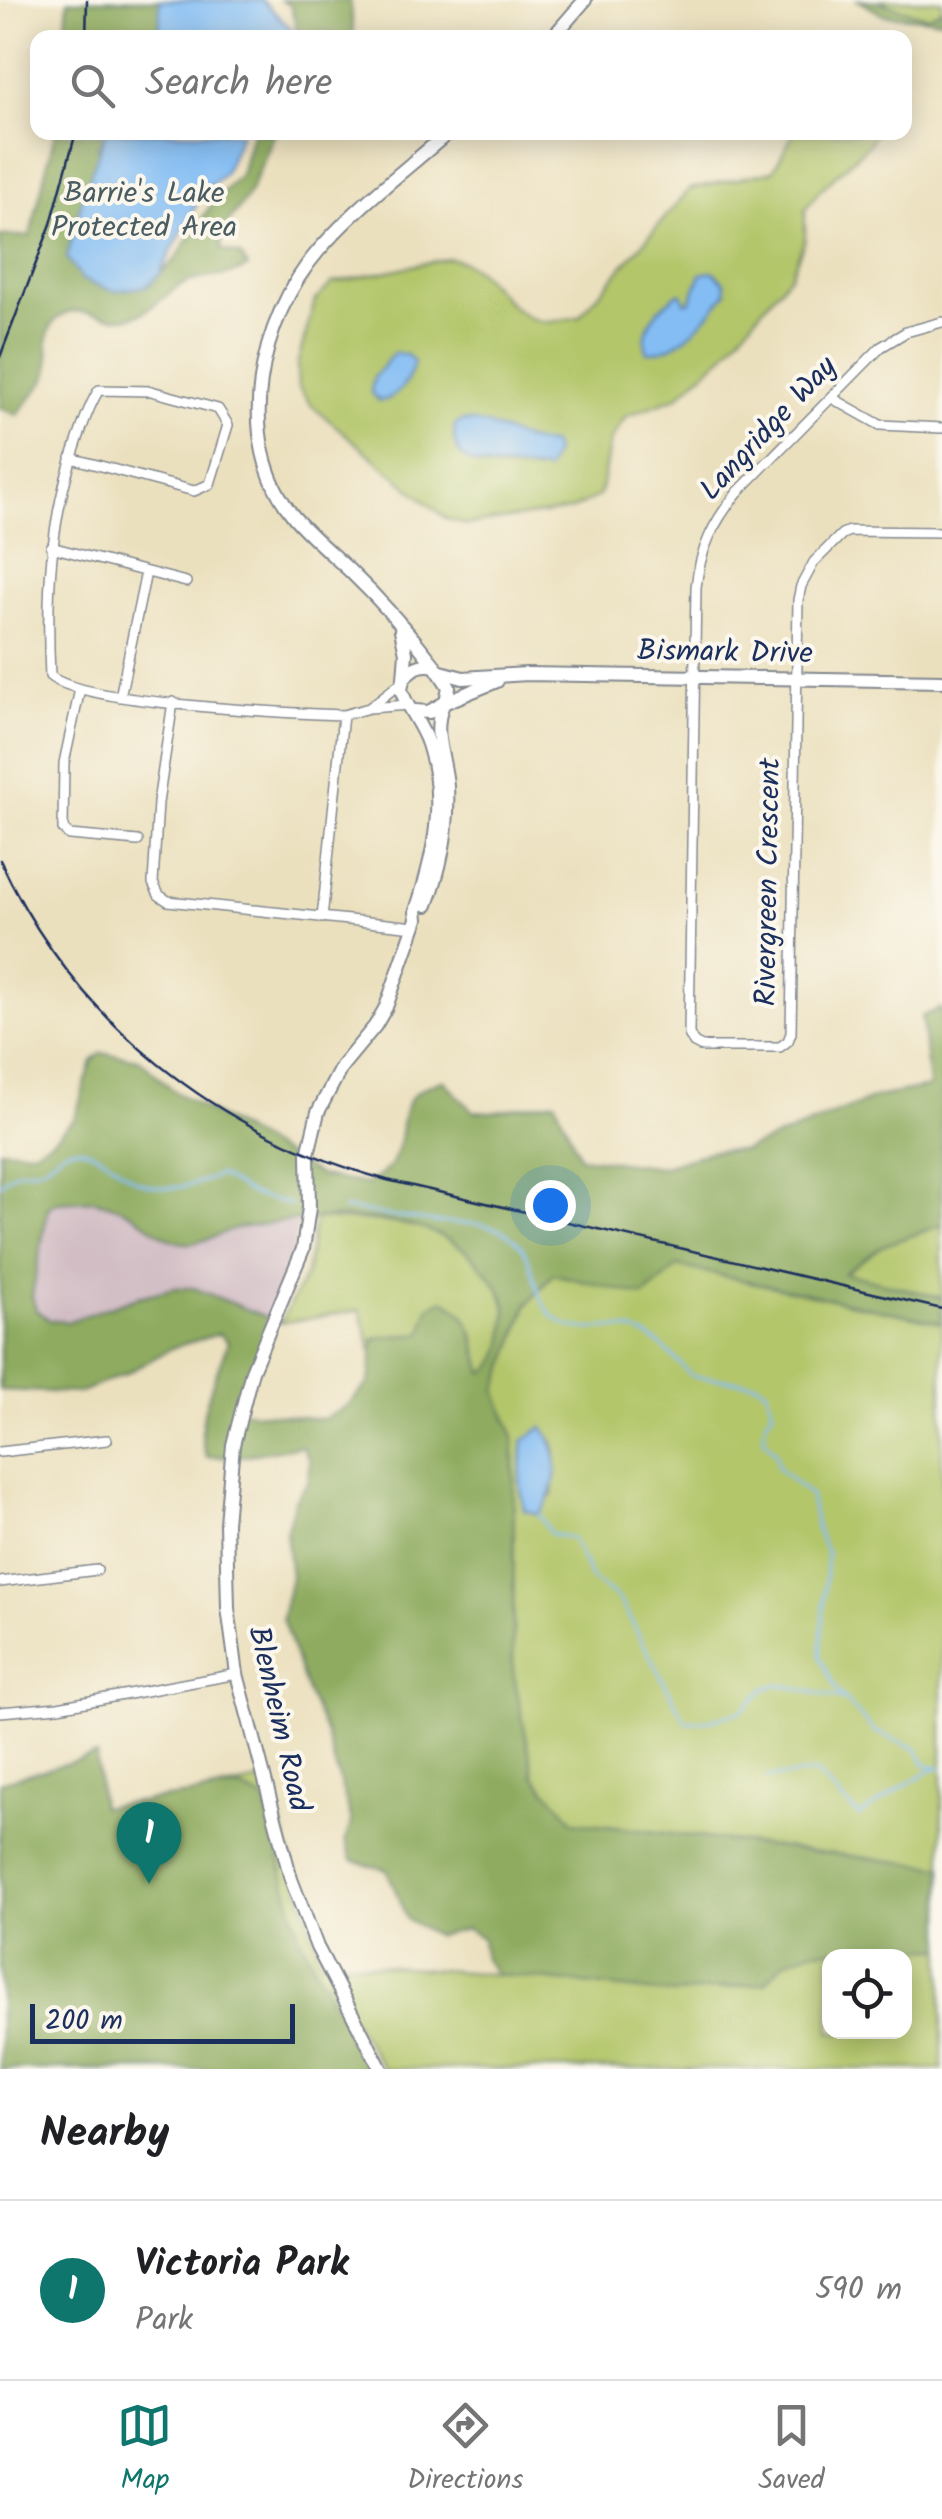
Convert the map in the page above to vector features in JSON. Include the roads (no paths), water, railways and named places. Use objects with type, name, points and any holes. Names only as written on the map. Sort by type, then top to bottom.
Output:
[{"type":"main road","points":[[560,30],[584,0]]},
{"type":"main road","points":[[401,627],[406,653],[400,689],[411,708],[429,712],[444,705],[449,687],[438,669],[376,596],[294,517],[267,469],[260,440],[258,400],[276,326],[292,289],[316,253],[342,224],[440,140]]},
{"type":"main road","points":[[403,680],[416,667],[438,669]]},
{"type":"main road","name":"Bismark Drive","points":[[438,669],[462,678],[942,681]]},
{"type":"main road","name":"Bismark Drive","points":[[444,705],[508,676]]},
{"type":"main road","name":"Blenheim Road","points":[[381,2069],[317,1947],[291,1879],[237,1674],[228,1608],[226,1523],[233,1445],[252,1371],[303,1249],[309,1208],[307,1166],[318,1112],[334,1079],[386,1007],[416,923],[433,889],[445,834],[447,784],[436,730],[444,705]]},
{"type":"main road","name":"Blenheim Road","points":[[411,708],[432,758],[438,802],[432,856],[416,923]]},
{"type":"street","name":"Langridge Way","points":[[694,677],[698,565],[718,515],[881,347],[906,332],[942,322]]},
{"type":"street","points":[[71,458],[194,491],[205,489],[210,484],[228,424],[218,409],[151,391],[99,390],[91,401],[71,458],[58,502],[51,547],[47,621],[50,676],[60,685],[120,697],[343,716],[369,708],[411,708]]},
{"type":"street","points":[[832,398],[880,426],[942,428]]},
{"type":"street","points":[[797,679],[798,600],[814,562],[842,534],[850,532],[942,532]]},
{"type":"street","points":[[51,547],[186,582]]},
{"type":"street","points":[[120,697],[146,572]]},
{"type":"street","name":"Rivergreen Crescent","points":[[694,677],[689,1034],[702,1047],[780,1048],[791,1034],[797,679]]},
{"type":"street","points":[[369,708],[403,680]]},
{"type":"street","points":[[80,689],[64,762],[62,829],[69,835],[138,842]]},
{"type":"street","points":[[173,702],[158,803],[153,883],[159,895],[168,902],[416,923]]},
{"type":"street","points":[[322,918],[343,716]]},
{"type":"street","points":[[0,1452],[107,1440]]},
{"type":"street","points":[[0,1582],[96,1570]]},
{"type":"street","points":[[0,1712],[58,1707],[237,1674]]},
{"type":"water","points":[[160,0],[262,0],[292,30],[160,30]]},
{"type":"water","points":[[103,140],[238,140],[224,174],[203,192],[160,273],[147,286],[114,291],[83,280],[67,258],[84,192]]},
{"type":"water","points":[[713,271],[725,283],[726,293],[710,313],[681,341],[647,352],[646,334],[658,311],[678,293],[690,302],[701,274]]},
{"type":"water","points":[[394,353],[407,355],[414,362],[412,369],[397,393],[379,401],[371,392],[374,377]]},
{"type":"water","points":[[463,421],[551,444],[554,453],[547,470],[471,462],[457,450],[455,425]]},
{"type":"water","points":[[543,1427],[553,1448],[556,1471],[539,1514],[524,1510],[520,1480],[524,1440]]},
{"type":"waterway","points":[[0,1184],[17,1172],[41,1167],[65,1150],[75,1148],[97,1154],[151,1186],[186,1186],[219,1175],[251,1194],[292,1205]]},
{"type":"waterway","points":[[343,1209],[434,1222],[480,1224],[501,1230],[520,1245],[546,1307],[564,1324],[580,1329],[634,1331],[665,1349],[691,1376],[756,1383],[766,1389],[773,1410],[765,1423],[764,1439],[776,1453],[778,1468],[810,1495],[816,1527],[827,1554],[820,1657],[837,1691],[874,1731],[915,1748],[927,1766],[942,1768]]},
{"type":"waterway","points":[[539,1514],[551,1534],[572,1538],[592,1579],[619,1599],[686,1722],[740,1712],[765,1689],[778,1684],[842,1699]]},
{"type":"waterway","points":[[766,1778],[816,1773],[859,1816],[937,1768]]},
{"type":"railway","points":[[86,30],[87,0]]},
{"type":"railway","points":[[0,357],[51,224],[74,140]]},
{"type":"railway","points":[[0,860],[31,918],[68,972],[110,1020],[157,1063],[209,1101],[265,1133],[324,1159],[387,1180],[942,1309]]},
{"type":"place","name":"Victoria Park","points":[[149,1884]]},
{"type":"park label","name":"Barrie's Lake Protected Area","points":[[144,211]]}]
